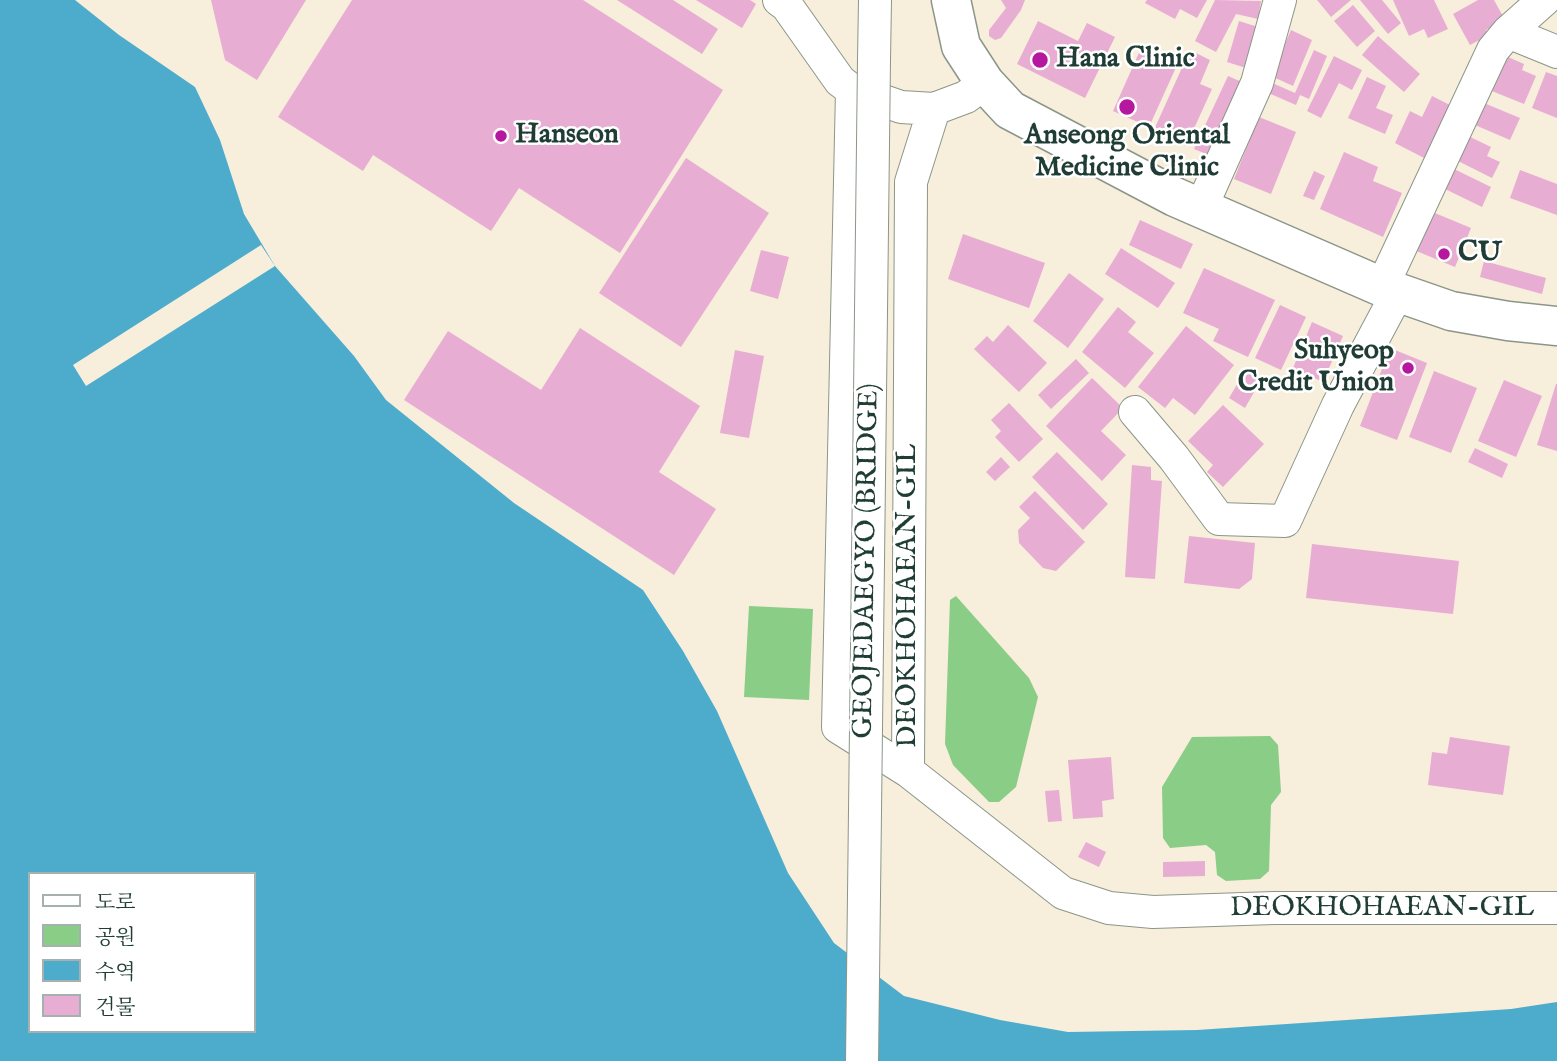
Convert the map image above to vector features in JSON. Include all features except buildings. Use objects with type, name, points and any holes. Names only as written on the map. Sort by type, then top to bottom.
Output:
[{"type":"main road","points":[[951,0],[961,46],[985,83],[1010,110],[1174,197],[1390,289],[1451,311],[1557,326]]},
{"type":"street","points":[[779,0],[787,6],[840,81],[852,90],[901,107],[934,109],[966,97],[985,83]]},
{"type":"street","name":"GEOJEDAEGYO (BRIDGE)","points":[[862,1061],[876,0]]},
{"type":"street","points":[[1201,208],[1257,83],[1280,0]]},
{"type":"street","points":[[1135,412],[1174,458],[1219,519],[1285,521],[1339,405],[1493,50],[1508,32],[1544,0]]},
{"type":"street","points":[[1508,32],[1557,52]]},
{"type":"street","points":[[852,90],[838,727],[908,771]]},
{"type":"street","name":"DEOKHOHAEAN-GIL","points":[[934,109],[911,182],[908,771],[1063,892],[1109,908],[1153,912],[1274,908],[1557,908]]},
{"type":"green space","points":[[956,596],[1029,678],[1038,697],[1016,787],[999,802],[989,802],[953,765],[945,744],[950,600]]},
{"type":"green space","points":[[749,606],[813,609],[809,700],[744,697]]},
{"type":"green space","points":[[1270,736],[1278,745],[1281,792],[1271,805],[1269,871],[1260,879],[1226,881],[1217,875],[1215,852],[1206,845],[1170,848],[1163,838],[1162,787],[1192,737]]},
{"type":"water","points":[[0,0],[75,0],[119,35],[195,87],[220,140],[244,214],[275,266],[354,356],[386,400],[514,503],[643,590],[683,651],[717,711],[788,873],[834,943],[904,996],[1000,1020],[1068,1032],[1197,1030],[1511,1009],[1557,1002],[1557,1061],[0,1061]]},
{"type":"pier","points":[[261,245],[275,266],[86,386],[73,365]]},
{"type":"place","name":"Hana Clinic","points":[[1040,60]]},
{"type":"place","name":"Anseong Oriental Medicine Clinic","points":[[1127,107]]},
{"type":"place","name":"Hanseon","points":[[501,136]]},
{"type":"place","name":"CU","points":[[1444,254]]},
{"type":"place","name":"Suhyeop Credit Union","points":[[1408,368]]}]
